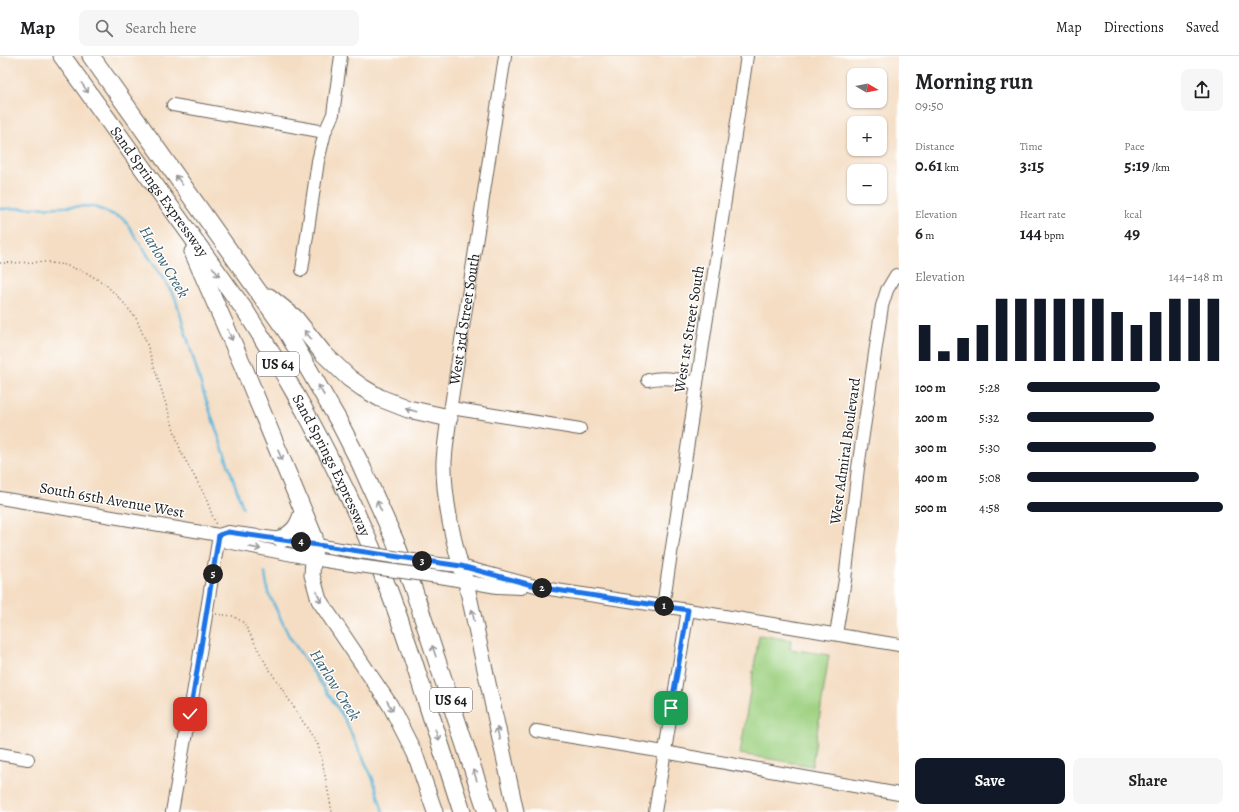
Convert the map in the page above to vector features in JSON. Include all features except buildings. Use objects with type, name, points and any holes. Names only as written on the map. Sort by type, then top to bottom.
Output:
[{"type":"highway","name":"Sand Springs Expressway","points":[[62,56],[246,312],[274,356],[315,429],[347,492],[395,606],[462,812]]},
{"type":"highway","name":"Sand Springs Expressway","points":[[91,56],[287,332],[338,420],[360,462],[396,541],[487,812]]},
{"type":"highway","points":[[177,218],[215,299],[314,537],[313,552]]},
{"type":"highway","points":[[255,286],[295,318],[323,353],[349,378],[363,388],[380,398],[408,409],[450,413]]},
{"type":"highway","points":[[282,539],[293,532],[298,525],[303,512]]},
{"type":"main road","name":"West 3rd Street South","points":[[450,413],[444,460],[448,504],[456,547],[466,582],[516,812]]},
{"type":"main road","points":[[313,552],[312,575],[319,600],[390,705],[415,754],[435,812]]},
{"type":"street","points":[[302,270],[318,161],[325,132],[333,114],[341,56]]},
{"type":"street","name":"West 3rd Street South","points":[[450,413],[457,377],[505,56]]},
{"type":"street","name":"West 1st Street South","points":[[664,606],[747,56]]},
{"type":"street","points":[[173,105],[325,132]]},
{"type":"street","name":"West Admiral Boulevard","points":[[836,634],[845,580],[859,460],[882,306],[886,290],[896,275]]},
{"type":"street","points":[[648,380],[668,378],[697,383]]},
{"type":"street","points":[[450,413],[580,429]]},
{"type":"street","name":"South 65th Avenue West","points":[[0,498],[219,535],[228,532],[282,539],[345,564],[446,578],[497,587],[543,588]]},
{"type":"street","points":[[172,812],[219,535]]},
{"type":"street","name":"South 65th Avenue West","points":[[219,535],[227,542],[313,552],[340,549],[461,566],[543,588],[899,644]]},
{"type":"street","points":[[655,812],[688,610]]},
{"type":"street","points":[[536,730],[810,777],[899,794]]},
{"type":"street","points":[[0,754],[28,759]]},
{"type":"path","points":[[0,263],[46,262],[65,265],[87,273],[105,284],[132,312],[147,344],[181,452],[205,496],[219,535]]},
{"type":"path","points":[[206,613],[233,616],[244,622],[266,664],[318,745],[332,812]]},
{"type":"green space","points":[[759,635],[791,640],[790,649],[829,655],[812,766],[740,754]]},
{"type":"waterway","name":"Harlow Creek","points":[[0,209],[92,206],[124,219],[175,297],[203,391],[243,508]]},
{"type":"waterway","name":"Harlow Creek","points":[[265,573],[268,592],[289,636],[343,716],[373,779],[383,812]]},
{"type":"route","points":[[190,714],[219,535],[228,532],[461,566],[500,578],[543,588],[688,610],[671,708]]}]
